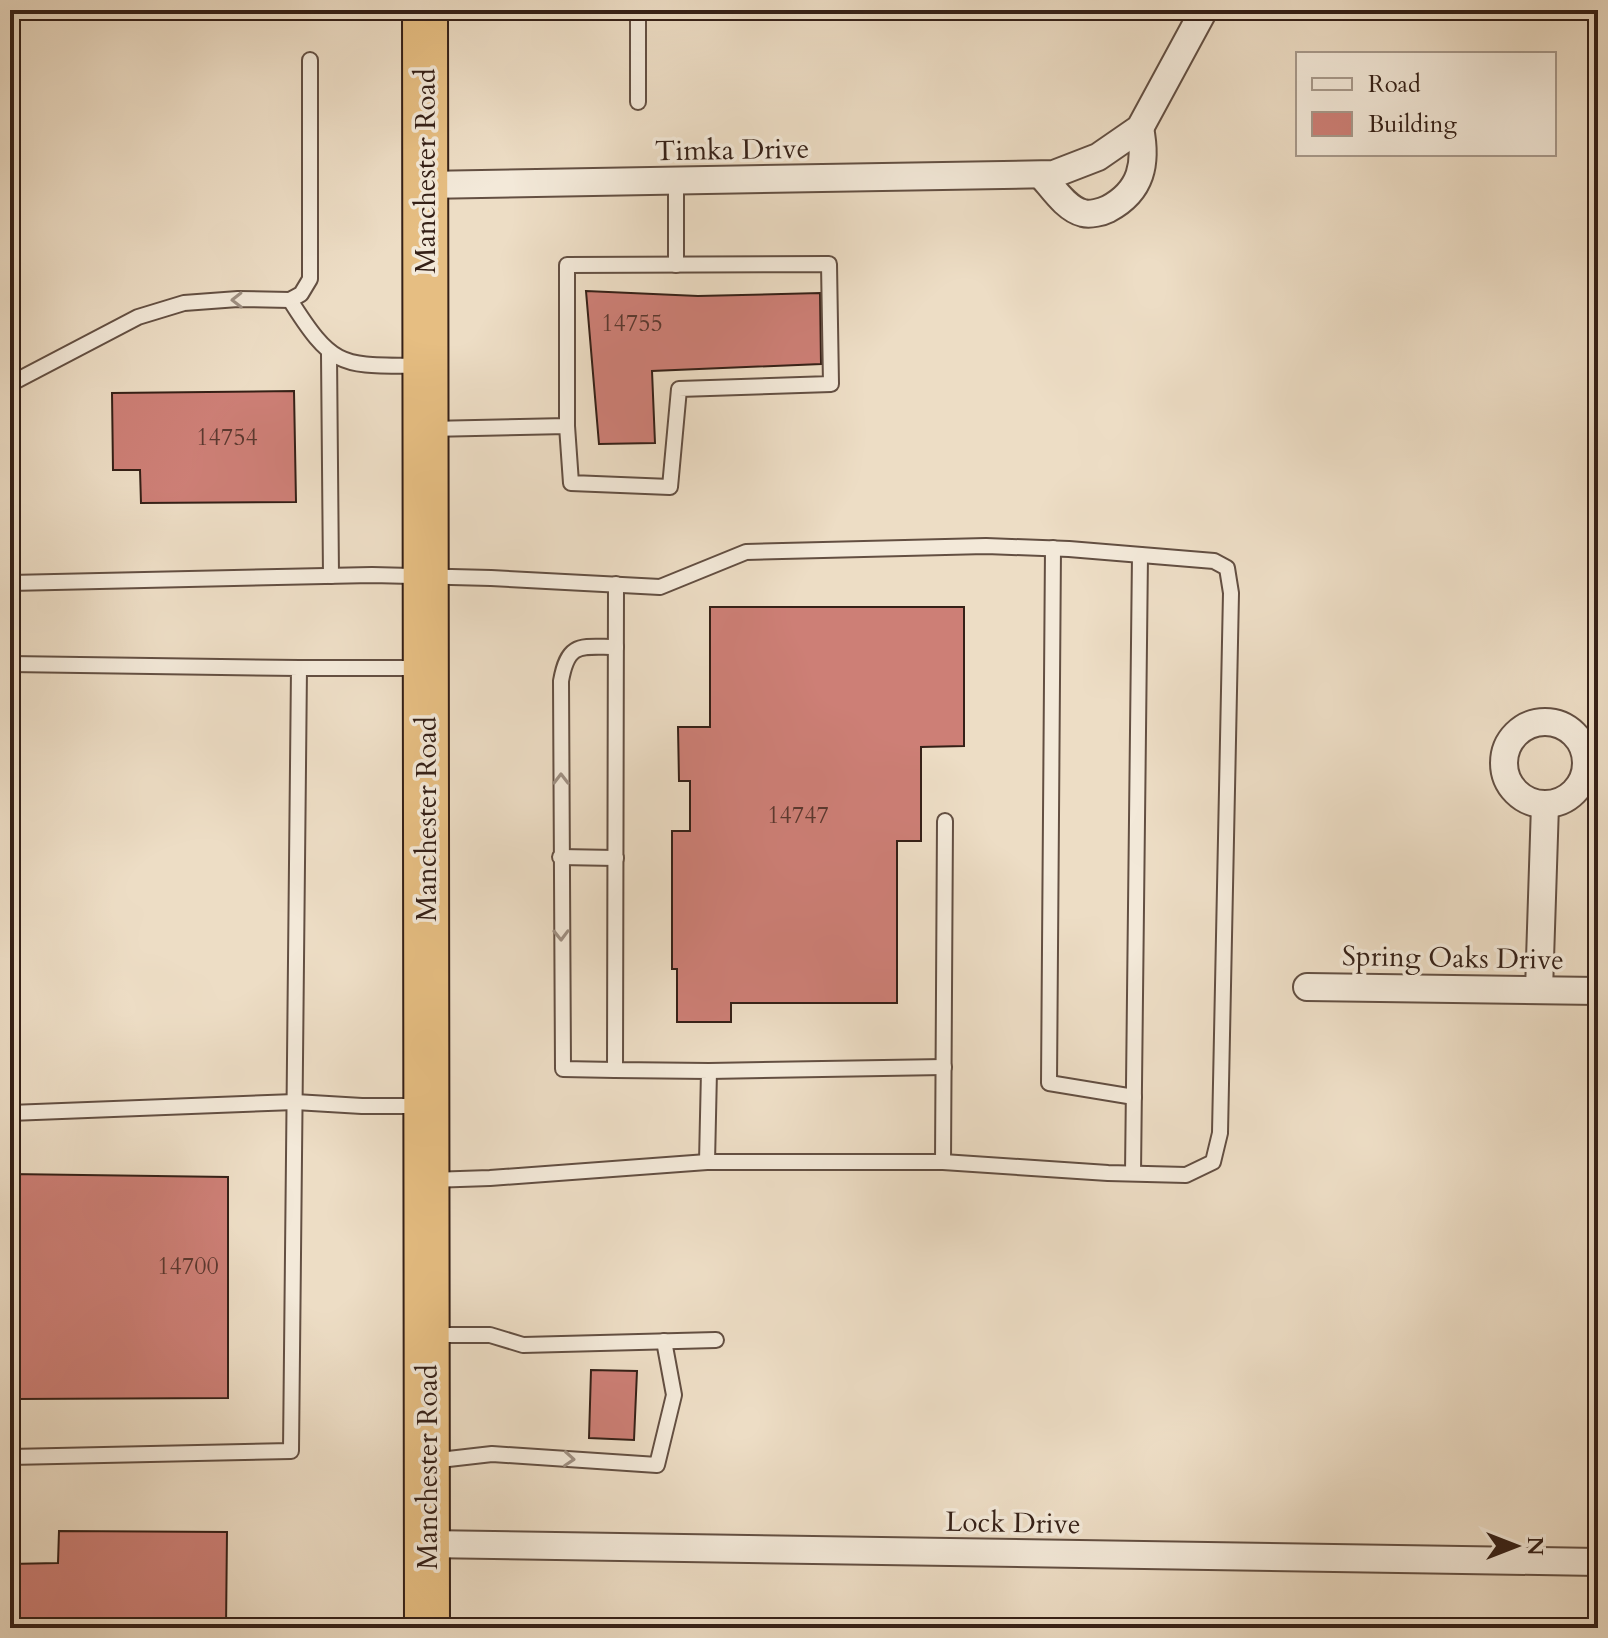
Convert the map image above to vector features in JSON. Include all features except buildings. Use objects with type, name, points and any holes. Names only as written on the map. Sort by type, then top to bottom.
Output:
[{"type":"highway","name":"Manchester Road","points":[[425,10],[427,1628]]},
{"type":"street","name":"Timka Drive","points":[[424,185],[1054,174],[1098,157],[1140,128],[1204,10]]},
{"type":"street","points":[[1041,175],[1065,201],[1084,214],[1102,212],[1124,200],[1140,176],[1144,150],[1140,128]]},
{"type":"street","points":[[1539,990],[1545,805]]},
{"type":"street","name":"Spring Oaks Drive","points":[[1307,987],[1598,991]]},
{"type":"street","name":"Lock Drive","points":[[427,1544],[1598,1562]]},
{"type":"lane","points":[[638,10],[638,102]]},
{"type":"lane","points":[[10,384],[138,317],[184,303],[238,299],[290,300],[301,294],[310,279],[310,60]]},
{"type":"lane","points":[[676,183],[676,265]]},
{"type":"lane","points":[[829,264],[831,384],[679,389],[670,487],[571,483],[567,426],[567,265],[829,264]]},
{"type":"lane","points":[[290,300],[312,335],[329,354],[348,362],[370,365],[425,366]]},
{"type":"lane","points":[[329,354],[331,576]]},
{"type":"lane","points":[[425,430],[567,426]]},
{"type":"lane","points":[[10,583],[331,576],[660,587],[746,552],[986,546],[1053,548],[1214,561],[1227,568],[1231,593],[1220,1133],[1213,1162],[1186,1175],[943,1162],[707,1162],[426,1180]]},
{"type":"lane","points":[[1053,548],[1049,1083],[1134,1097]]},
{"type":"lane","points":[[1133,1173],[1140,555]]},
{"type":"lane","points":[[615,1070],[616,584]]},
{"type":"lane","points":[[616,647],[578,647],[569,652],[561,681],[563,1069],[709,1071],[944,1067]]},
{"type":"lane","points":[[10,664],[425,668]]},
{"type":"lane","points":[[10,1457],[291,1451],[299,668]]},
{"type":"lane","points":[[943,1162],[945,821]]},
{"type":"lane","points":[[560,857],[616,858]]},
{"type":"lane","points":[[707,1162],[709,1071]]},
{"type":"lane","points":[[10,1113],[295,1102],[362,1106],[426,1105]]},
{"type":"lane","points":[[427,1335],[490,1335],[523,1345],[716,1340]]},
{"type":"lane","points":[[427,1461],[492,1454],[657,1465],[674,1395],[664,1341]]}]
